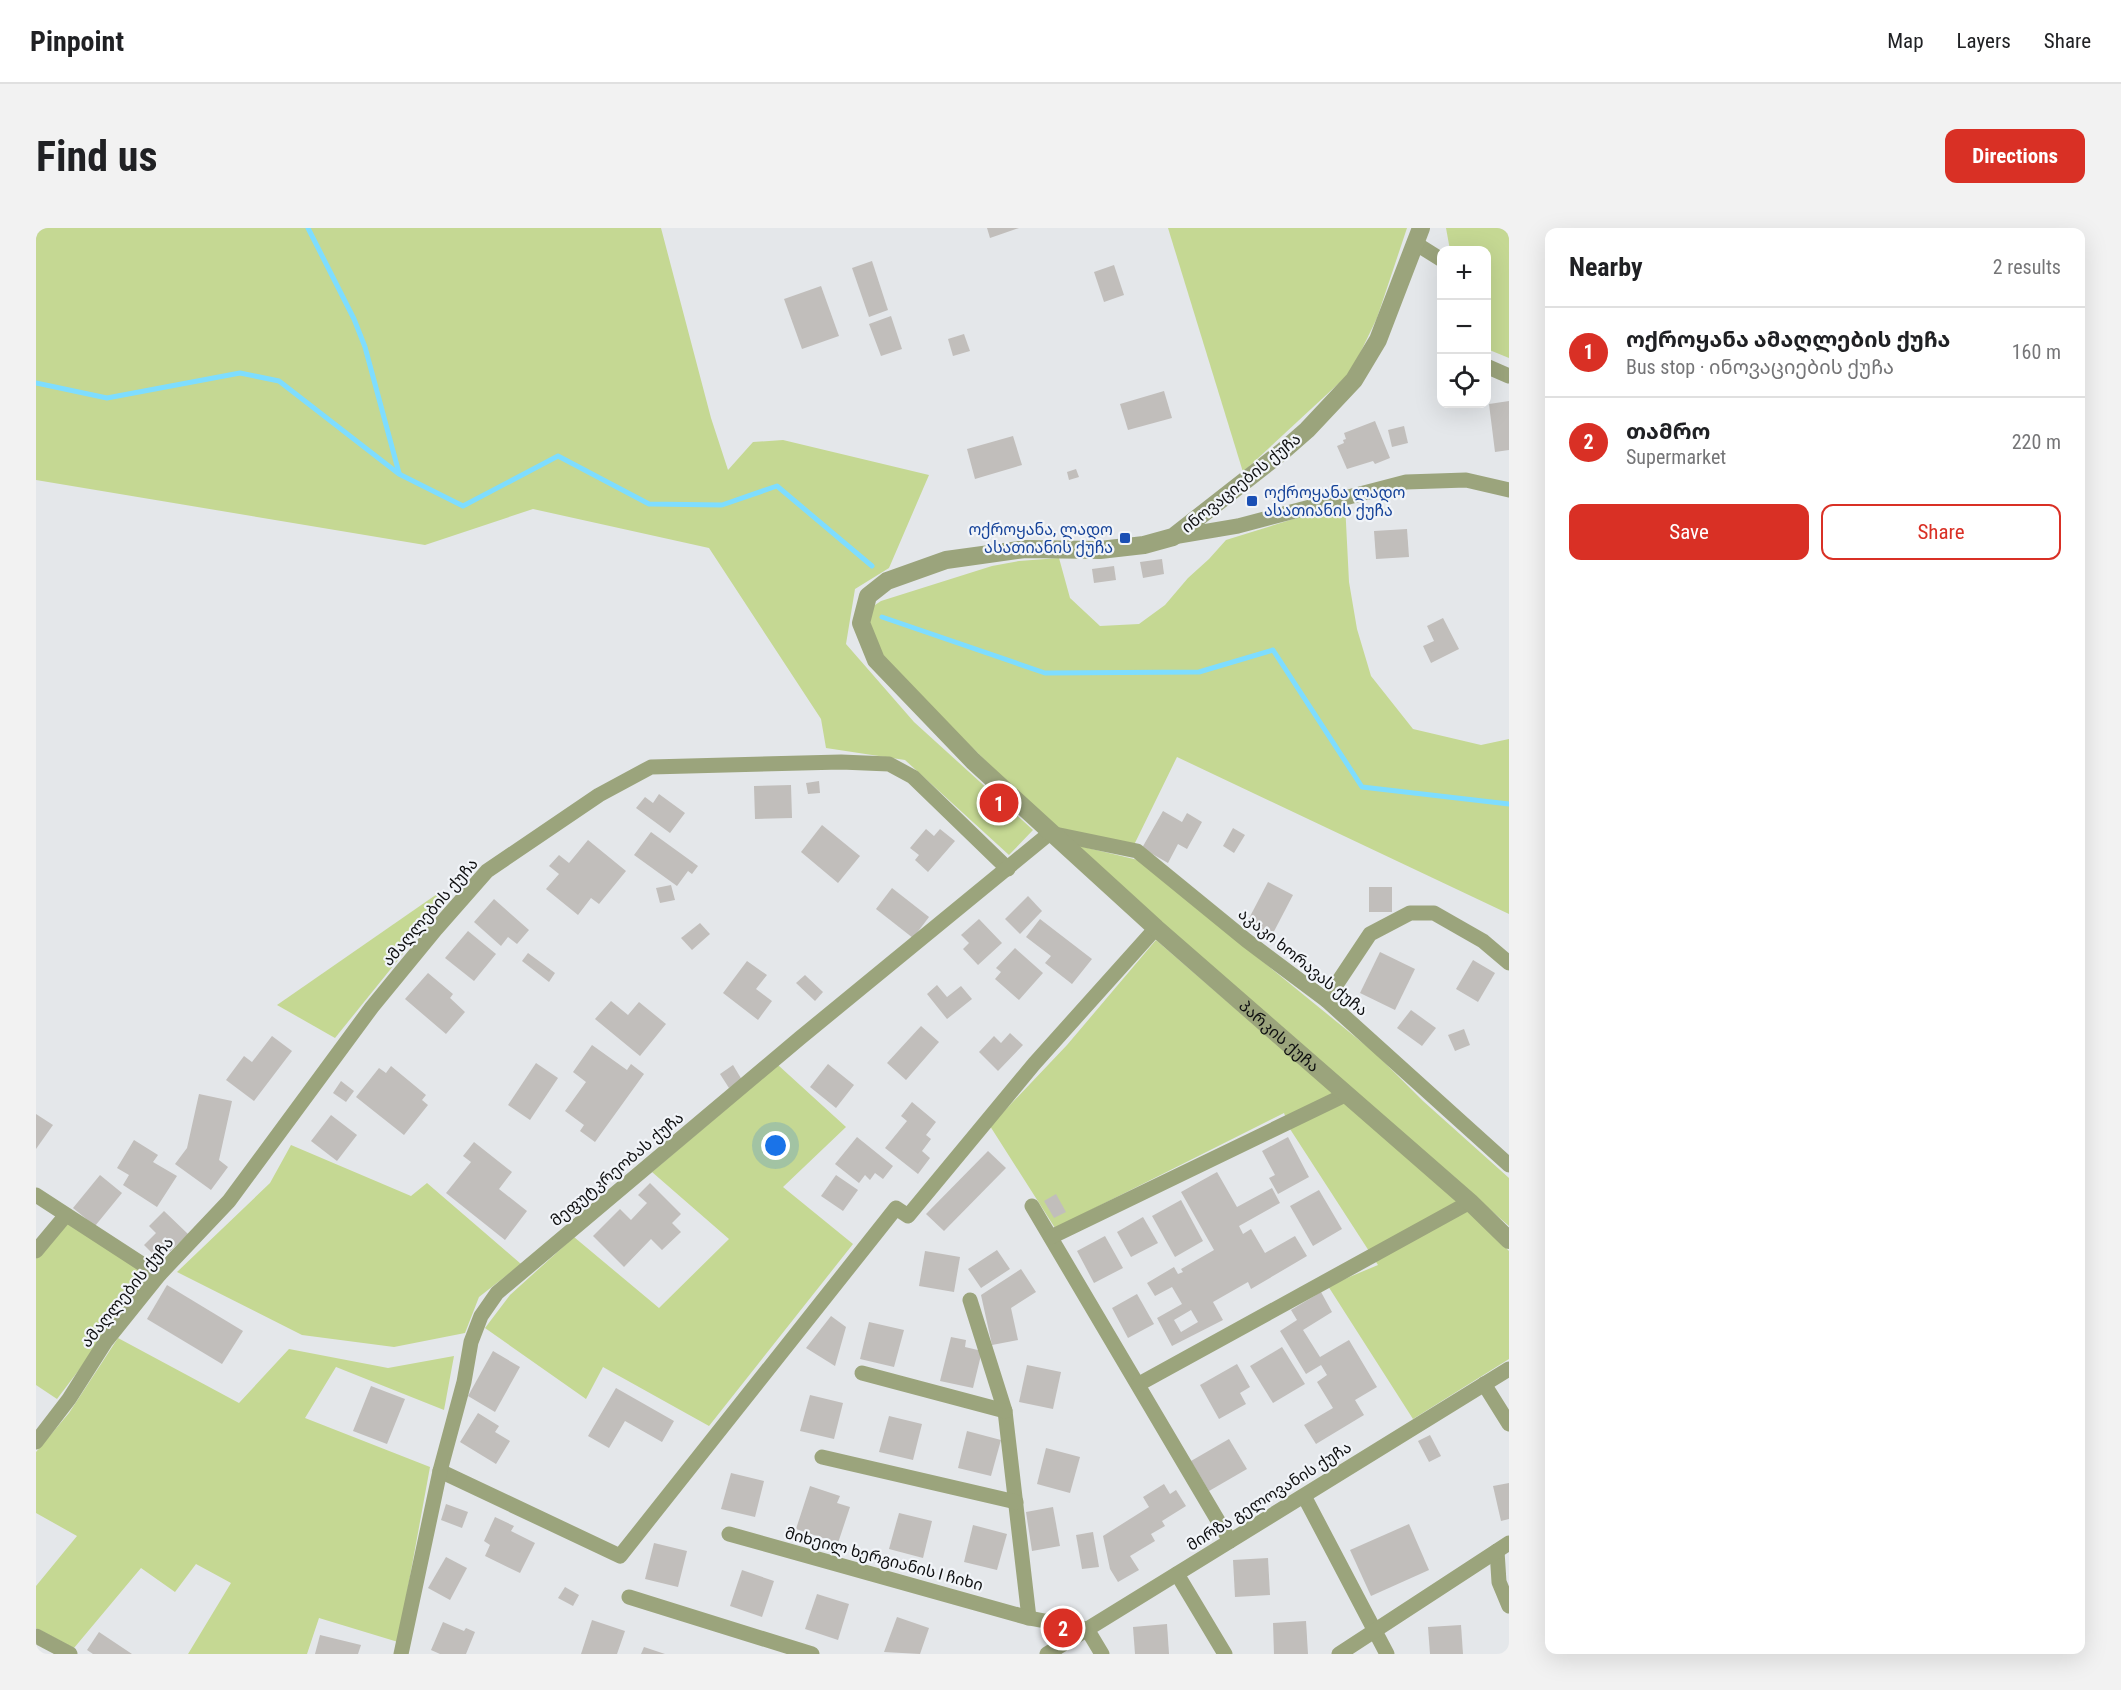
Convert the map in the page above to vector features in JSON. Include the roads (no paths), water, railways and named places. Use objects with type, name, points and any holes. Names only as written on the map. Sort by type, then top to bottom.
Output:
[{"type":"street","points":[[1418,236],[1437,255]]},
{"type":"street","name":"ინოვაციების ქუჩა","points":[[1050,833],[973,761],[876,660],[861,623],[868,596],[887,581],[946,560],[1026,549],[1111,549],[1144,545],[1173,537],[1246,482],[1307,430],[1354,380],[1378,340],[1418,236]]},
{"type":"street","points":[[1491,368],[1509,376]]},
{"type":"street","points":[[1173,537],[1238,526],[1406,482],[1466,480],[1509,490]]},
{"type":"street","name":"ამაღლების ქუჩა","points":[[36,1442],[69,1399],[106,1341],[159,1275],[229,1202],[372,1007],[487,871],[599,795],[651,767],[841,762],[889,764],[914,777],[1008,868]]},
{"type":"street","name":"მეფუტკრეობას ქუჩა","points":[[401,1654],[440,1471],[464,1382],[471,1342],[481,1316],[497,1293],[800,1038],[1050,833]]},
{"type":"street","name":"პარკის ქუჩა","points":[[1050,833],[1470,1202],[1509,1240]]},
{"type":"street","name":"აკაკი ხორავას ქუჩა","points":[[1050,833],[1137,851],[1246,940],[1326,1000],[1509,1165]]},
{"type":"street","points":[[1326,1000],[1370,934],[1410,913],[1434,913],[1483,941],[1509,963]]},
{"type":"street","points":[[440,1471],[620,1556],[896,1208],[909,1216],[1034,1065],[1156,928]]},
{"type":"street","points":[[1051,1237],[1347,1094]]},
{"type":"street","points":[[36,1195],[159,1275]]},
{"type":"street","points":[[1139,1384],[1470,1202]]},
{"type":"street","points":[[1032,1206],[1230,1541]]},
{"type":"street","points":[[36,1251],[66,1215]]},
{"type":"street","points":[[970,1300],[1005,1411],[1029,1618]]},
{"type":"street","name":"მირზა გელოვანის ქუჩა","points":[[1047,1654],[1509,1369]]},
{"type":"street","points":[[862,1373],[1005,1411]]},
{"type":"street","points":[[1484,1384],[1509,1424]]},
{"type":"street","points":[[822,1457],[1016,1502]]},
{"type":"street","points":[[1304,1496],[1387,1654]]},
{"type":"street","name":"მიხეილ ხერგიანის I ჩიხი","points":[[729,1534],[1029,1618],[1087,1629]]},
{"type":"street","points":[[1339,1654],[1503,1547]]},
{"type":"street","points":[[1503,1547],[1500,1582],[1509,1606]]},
{"type":"street","points":[[1177,1574],[1225,1654]]},
{"type":"street","points":[[629,1597],[812,1654]]},
{"type":"street","points":[[1087,1629],[1102,1654]]},
{"type":"street","points":[[36,1636],[70,1654]]},
{"type":"waterway","points":[[308,228],[354,319],[365,347],[399,473]]},
{"type":"waterway","points":[[36,383],[107,398],[240,373],[279,381],[399,474],[463,506],[558,456],[649,504],[722,505],[777,486],[872,566]]},
{"type":"waterway","points":[[882,617],[1045,673],[1199,672],[1273,650],[1362,787],[1509,804]]},
{"type":"place","name":"ოქროყანა ლადო ასათიანის ქუჩა","points":[[1252,501]]},
{"type":"place","name":"ოქროყანა, ლადო ასათიანის ქუჩა","points":[[1125,538]]},
{"type":"place","name":"ოქროყანა ამაღლების ქუჩა","points":[[999,803]]},
{"type":"place","name":"თამრო","points":[[1063,1628]]}]
